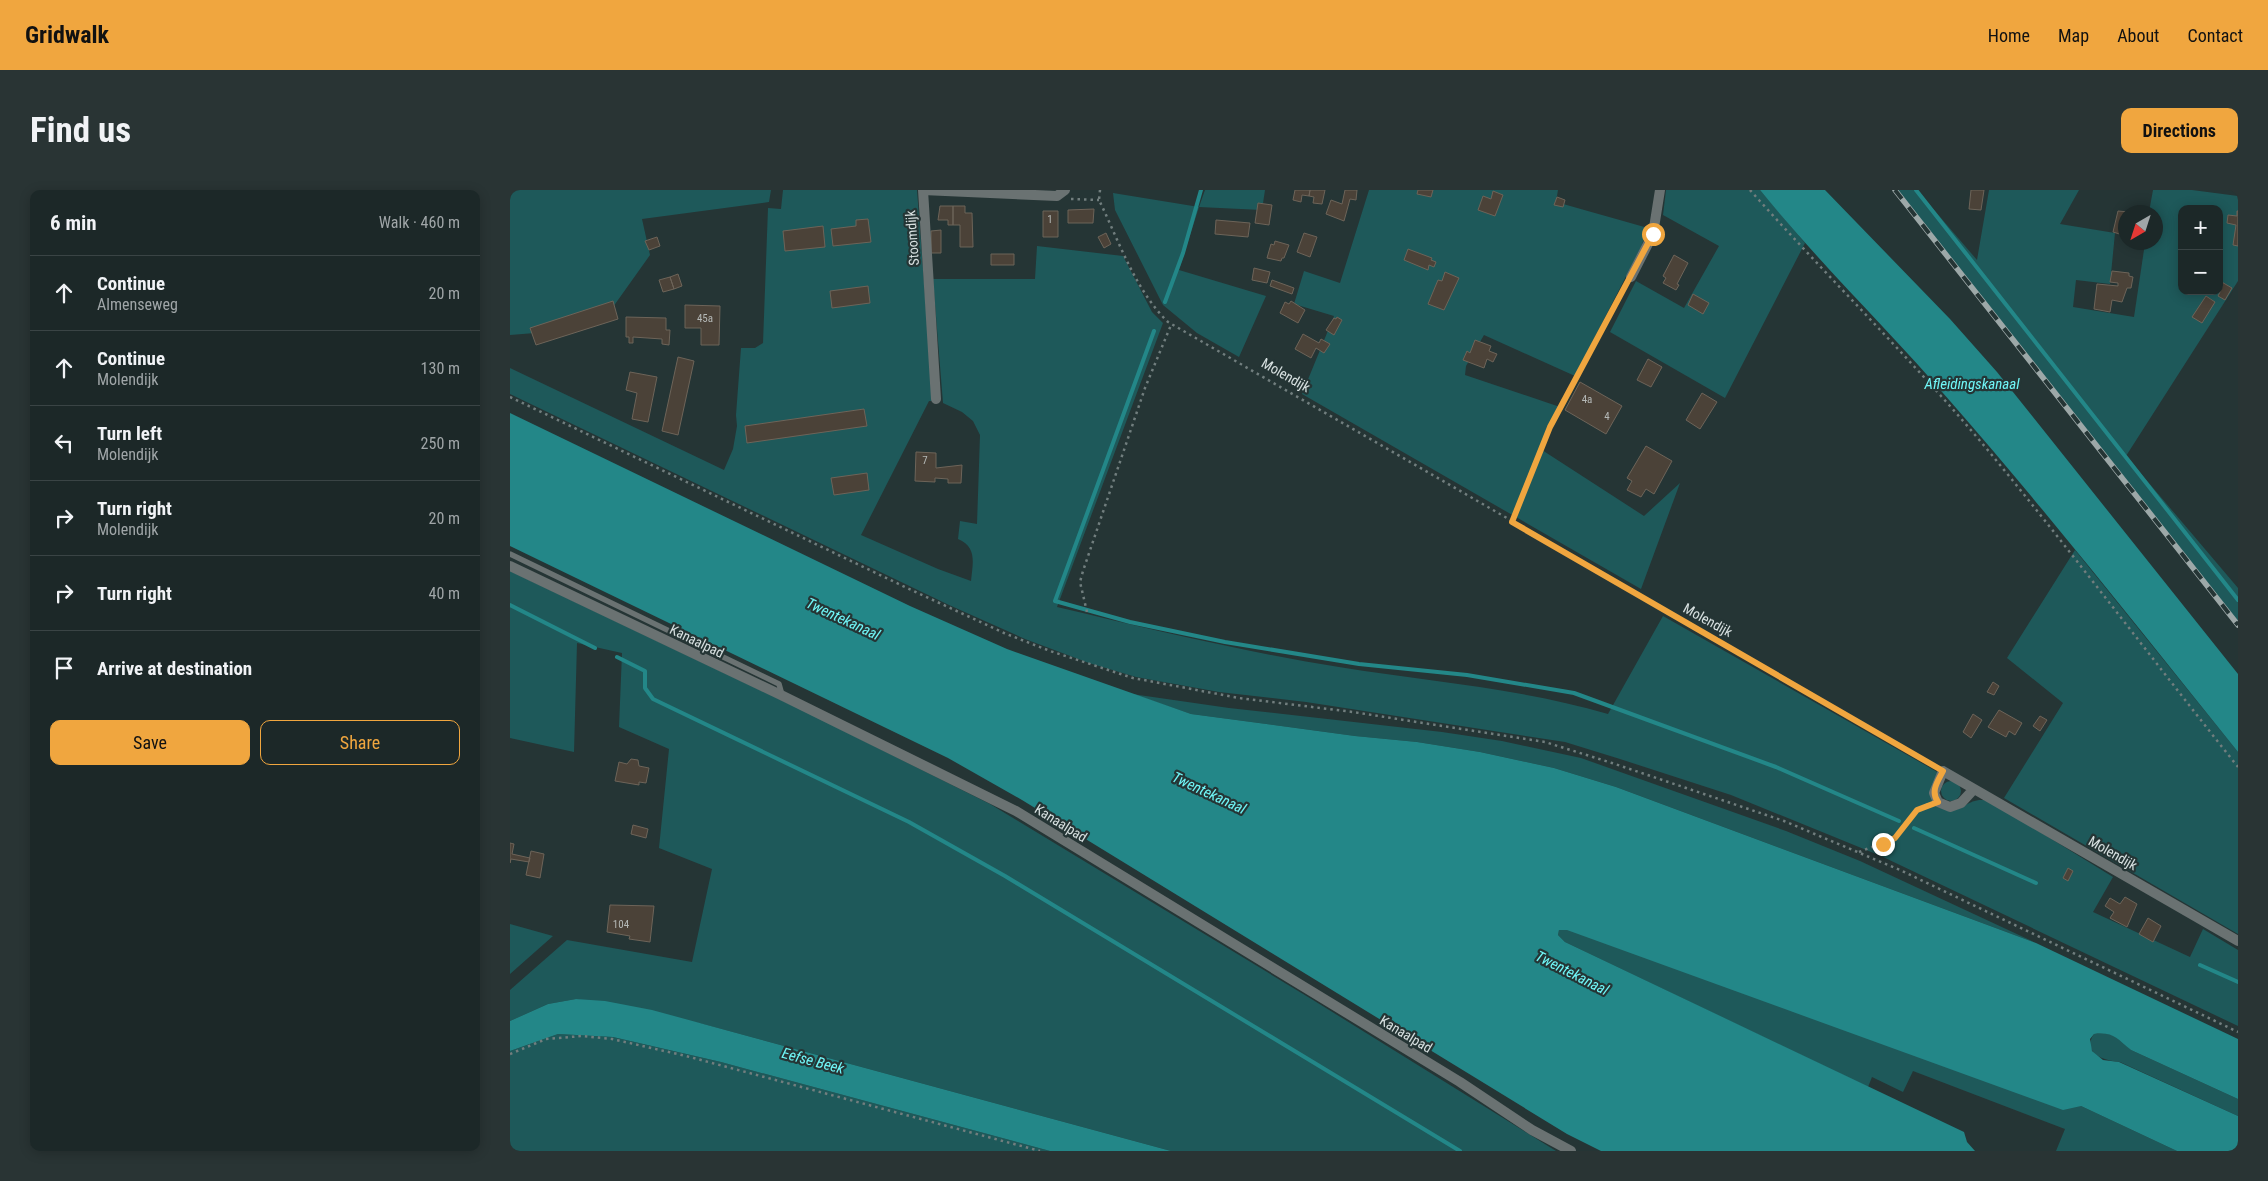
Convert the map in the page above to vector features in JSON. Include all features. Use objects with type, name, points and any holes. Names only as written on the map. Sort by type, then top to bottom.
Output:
[{"type":"street","name":"Stoomdijk","points":[[936,399],[922,190],[1061,193]]},
{"type":"street","points":[[1631,277],[1653,234],[1660,190]]},
{"type":"street","name":"Kanaalpad","points":[[510,566],[783,696],[1016,811],[1460,1082],[1532,1130],[1571,1151]]},
{"type":"street","points":[[1943,771],[1934,788],[1934,797],[1938,802],[1945,806],[1955,806],[1974,789]]},
{"type":"street","name":"Molendijk","points":[[1943,771],[2238,941]]},
{"type":"lane","points":[[510,554],[779,684],[783,696]]},
{"type":"path","points":[[1061,193],[1099,200],[1100,190]]},
{"type":"path","points":[[1750,190],[1807,254],[1931,384],[1991,454],[2238,767]]},
{"type":"path","name":"Molendijk","points":[[1099,200],[1152,306],[1171,325],[1943,771]]},
{"type":"path","points":[[1512,522],[1550,427],[1631,277]]},
{"type":"path","points":[[1086,612],[1080,582],[1091,543],[1154,364],[1171,325]]},
{"type":"path","points":[[510,397],[937,602],[1004,633],[1059,654],[1133,678],[1213,694],[1353,712],[1545,742],[1735,803],[1858,852],[2238,1032]]},
{"type":"path","points":[[1858,852],[1895,838],[1917,810],[1938,802]]},
{"type":"path","points":[[510,1054],[546,1039],[582,1036],[612,1039],[686,1056],[1040,1151]]},
{"type":"shaded area","points":[[510,190],[771,190],[769,202],[642,219],[650,255],[613,307],[535,333],[510,335]]},
{"type":"shaded area","points":[[783,190],[917,190],[933,401],[929,401],[861,535],[938,569],[971,581],[973,561],[971,551],[964,542],[958,539],[960,521],[977,524],[980,435],[973,421],[962,412],[943,403],[933,279],[1035,279],[1037,246],[1123,256],[1152,312],[1163,323],[1057,607],[1198,640],[1268,654],[1339,667],[1475,686],[1542,698],[1608,714],[1663,616],[1939,773],[1932,786],[1948,811],[1977,800],[1990,801],[2113,877],[2093,912],[2190,957],[2203,929],[2238,950],[2238,1026],[1881,856],[1731,795],[1620,759],[1565,742],[1306,702],[1219,692],[1136,677],[1089,663],[1025,639],[949,605],[510,394],[510,368],[724,470],[733,449],[737,426],[736,415],[741,348],[755,348],[763,343],[768,208],[781,209]]},
{"type":"shaded area","points":[[1205,190],[1265,190],[1262,210],[1199,207]]},
{"type":"shaded area","points":[[1369,190],[1558,190],[1556,202],[1648,228],[1641,247],[1575,376],[1484,335],[1466,366],[1465,375],[1560,407],[1542,450],[1644,516],[1680,483],[1641,589],[1302,394],[1334,316],[1294,304],[1304,271],[1340,283]]},
{"type":"shaded area","points":[[1666,190],[1760,190],[1805,243],[1725,398],[1610,332],[1636,281],[1684,308],[1719,246],[1663,215]]},
{"type":"shaded area","points":[[1896,190],[1917,190],[1977,260],[1989,190],[2079,190],[2060,224],[2115,233],[2110,284],[2076,280],[2073,307],[2134,317],[2144,250],[2163,250],[2163,205],[2150,205],[2153,190],[2192,190],[2238,196],[2238,281],[2126,456],[2238,588],[2238,622]]},
{"type":"shaded area","points":[[1113,193],[1199,207],[1179,270],[1266,296],[1239,357],[1197,333],[1163,305],[1115,210]]},
{"type":"shaded area","points":[[2075,550],[2238,752],[2238,934],[2004,798],[2063,703],[2007,658]]},
{"type":"shaded area","points":[[510,571],[802,710],[990,804],[1313,1000],[1556,1151],[1171,1151],[703,1024],[576,999],[548,1004],[510,1021],[510,990],[567,940],[692,962],[712,869],[659,848],[669,749],[619,727],[622,653],[577,643],[574,752],[510,738]]},
{"type":"shaded area","points":[[1132,694],[1229,708],[1442,732],[1502,741],[1581,758],[1786,831],[1860,861],[2036,943],[1616,787],[1554,768],[1480,752],[1417,742],[1355,736],[1191,714]]},
{"type":"shaded area","points":[[1951,781],[1958,784],[1961,791],[1958,798],[1951,801],[1944,798],[1941,791],[1944,784]]},
{"type":"shaded area","points":[[510,924],[553,936],[510,974]]},
{"type":"shaded area","points":[[1567,929],[2081,1106],[2177,1151],[2056,1151],[2065,1129],[1913,1071],[1903,1092],[1872,1077],[1868,1087],[1565,942],[1558,935],[1559,930]]},
{"type":"shaded area","points":[[2107,1033],[2118,1037],[2131,1050],[2238,1099],[2238,1116],[2120,1062],[2107,1060],[2096,1055],[2090,1046],[2094,1034]]},
{"type":"shaded area","points":[[558,1034],[613,1037],[721,1062],[1050,1151],[510,1151],[510,1051]]},
{"type":"water","name":"Afleidingskanaal","points":[[1760,190],[1825,190],[1950,319],[1997,372],[2238,674],[2238,752],[2024,487],[1926,374],[1806,244]]},
{"type":"water","name":"Twentekanaal","points":[[510,413],[910,606],[1007,649],[1191,714],[1355,736],[1417,742],[1480,752],[1554,768],[1616,787],[2036,943],[2238,1039],[2238,1099],[2131,1050],[2111,1035],[2094,1034],[2090,1039],[2092,1051],[2103,1060],[2119,1062],[2238,1116],[2238,1151],[2177,1151],[2081,1106],[2063,1110],[1567,930],[1559,930],[1558,935],[1565,942],[1964,1132],[1967,1142],[1975,1151],[1601,1151],[1567,1134],[1022,800],[948,758],[510,546]]},
{"type":"water","name":"Eefse Beek","points":[[576,999],[605,1001],[652,1010],[1171,1151],[1050,1151],[721,1062],[613,1037],[558,1034],[510,1051],[510,1021],[548,1004]]},
{"type":"building","points":[[1295,190],[1310,190],[1309,196],[1302,195],[1301,202],[1293,200]]},
{"type":"building","points":[[1310,190],[1325,190],[1322,204],[1313,203],[1314,197],[1309,196]]},
{"type":"building","points":[[1345,190],[1357,190],[1356,200],[1350,199],[1344,221],[1326,214],[1331,200],[1342,204]]},
{"type":"building","points":[[1418,190],[1433,190],[1431,197],[1417,194]]},
{"type":"building","points":[[1971,190],[1984,190],[1981,210],[1969,209]]},
{"type":"building","points":[[1493,191],[1503,195],[1495,216],[1478,210],[1483,196],[1491,199]]},
{"type":"building","points":[[1557,197],[1565,200],[1563,207],[1554,205]]},
{"type":"building","points":[[1258,203],[1272,205],[1269,225],[1255,223]]},
{"type":"building","points":[[940,206],[953,206],[953,225],[948,225],[948,220],[938,220]]},
{"type":"building","points":[[953,206],[965,206],[965,213],[972,213],[973,247],[960,247],[960,225],[953,225]]},
{"type":"building","points":[[1094,209],[1093,223],[1068,223],[1068,210]]},
{"type":"building","points":[[1043,211],[1058,211],[1058,237],[1043,237]]},
{"type":"building","points":[[2118,211],[2118,234],[2113,232]]},
{"type":"building","points":[[2237,211],[2238,246],[2233,245],[2236,225],[2227,223],[2228,215],[2237,216]]},
{"type":"building","points":[[868,219],[871,242],[833,246],[831,229],[856,226],[856,220]]},
{"type":"building","points":[[1216,220],[1250,223],[1248,237],[1215,234]]},
{"type":"building","points":[[823,226],[825,247],[785,251],[783,231]]},
{"type":"building","points":[[941,230],[941,253],[931,253],[931,231]]},
{"type":"building","points":[[1106,233],[1111,244],[1104,248],[1098,237]]},
{"type":"building","points":[[1304,233],[1317,237],[1310,257],[1297,252]]},
{"type":"building","points":[[657,237],[660,246],[649,250],[645,241]]},
{"type":"building","points":[[1275,241],[1289,245],[1281,261],[1267,258],[1271,244],[1274,245]]},
{"type":"building","points":[[1408,249],[1432,258],[1431,260],[1436,262],[1434,267],[1429,265],[1428,270],[1404,260]]},
{"type":"building","points":[[991,254],[1014,254],[1014,265],[991,265]]},
{"type":"building","points":[[1674,255],[1688,263],[1677,284],[1679,285],[1676,290],[1663,283],[1666,278],[1663,276]]},
{"type":"building","points":[[1254,268],[1270,272],[1267,283],[1252,280]]},
{"type":"building","points":[[2112,271],[2129,273],[2129,276],[2133,277],[2131,288],[2127,288],[2122,302],[2112,300],[2110,312],[2094,309],[2097,284],[2118,286],[2118,283],[2110,282]]},
{"type":"building","points":[[1445,272],[1459,278],[1444,310],[1428,304],[1438,280],[1442,281]]},
{"type":"building","points":[[678,274],[682,286],[674,289],[670,277]]},
{"type":"building","points":[[670,277],[674,289],[663,292],[659,280]]},
{"type":"building","points":[[1272,280],[1294,288],[1292,294],[1270,286]]},
{"type":"building","points":[[2223,283],[2232,288],[2225,300],[2218,296],[2223,295]]},
{"type":"building","points":[[868,286],[870,303],[832,308],[830,291]]},
{"type":"building","points":[[1693,294],[1709,303],[1703,314],[1688,305]]},
{"type":"building","points":[[2206,296],[2215,302],[2202,323],[2192,317]]},
{"type":"building","points":[[613,301],[618,319],[536,345],[530,328]]},
{"type":"building","points":[[1291,301],[1305,310],[1298,323],[1280,313],[1285,302],[1289,304]]},
{"type":"building","points":[[685,305],[720,306],[719,345],[701,345],[701,328],[685,328]]},
{"type":"building","points":[[626,317],[666,318],[666,330],[670,330],[669,345],[662,344],[662,339],[633,337],[633,343],[629,343],[629,337],[626,337]]},
{"type":"building","points":[[1337,317],[1342,320],[1334,335],[1326,330],[1334,318],[1336,319]]},
{"type":"building","points":[[1303,334],[1319,343],[1321,339],[1330,344],[1324,353],[1316,348],[1311,358],[1295,349]]},
{"type":"building","points":[[1475,340],[1491,346],[1489,351],[1497,354],[1493,362],[1487,359],[1484,368],[1463,360],[1467,351],[1470,353]]},
{"type":"building","points":[[678,357],[694,361],[678,435],[662,431]]},
{"type":"building","points":[[1648,359],[1662,367],[1651,387],[1637,380]]},
{"type":"building","points":[[630,372],[657,377],[648,422],[632,419],[637,393],[626,390]]},
{"type":"building","points":[[1580,382],[1622,406],[1606,434],[1565,410]]},
{"type":"building","points":[[1702,393],[1717,402],[1700,429],[1686,420]]},
{"type":"building","points":[[864,409],[867,426],[747,443],[745,426]]},
{"type":"building","points":[[1646,446],[1672,461],[1654,494],[1646,489],[1641,497],[1627,490],[1632,481],[1627,478]]},
{"type":"building","points":[[916,452],[936,453],[936,468],[962,465],[961,483],[948,483],[948,479],[935,478],[935,482],[915,481]]},
{"type":"building","points":[[867,473],[869,490],[834,495],[831,478]]},
{"type":"building","points":[[1993,682],[1999,686],[1994,695],[1987,692]]},
{"type":"building","points":[[1999,710],[2022,723],[2015,735],[2009,731],[2006,737],[1988,727]]},
{"type":"building","points":[[1973,714],[1982,720],[1971,738],[1963,732]]},
{"type":"building","points":[[2040,716],[2047,720],[2040,731],[2033,726]]},
{"type":"building","points":[[631,759],[638,760],[639,766],[649,768],[646,783],[639,782],[639,785],[615,781],[619,762],[627,764]]},
{"type":"building","points":[[633,825],[648,829],[646,838],[631,834]]},
{"type":"building","points":[[510,843],[514,844],[512,854],[530,858],[529,862],[511,859],[510,863]]},
{"type":"building","points":[[531,851],[544,854],[540,878],[526,875]]},
{"type":"building","points":[[2068,868],[2073,871],[2068,881],[2063,878]]},
{"type":"building","points":[[2125,897],[2137,904],[2127,927],[2110,918],[2114,912],[2105,906],[2110,898],[2120,904]]},
{"type":"building","points":[[610,905],[654,906],[650,942],[629,939],[630,936],[607,932]]},
{"type":"building","points":[[2148,918],[2161,926],[2153,942],[2139,934]]},
{"type":"waterway","points":[[1165,302],[1183,253],[1201,190]]},
{"type":"waterway","points":[[1916,190],[2238,600]]},
{"type":"waterway","points":[[1154,331],[1055,601],[1130,622],[1225,642],[1359,664],[1467,675],[1574,693],[1776,767],[1899,821]]},
{"type":"waterway","points":[[510,605],[595,648]]},
{"type":"waterway","points":[[617,657],[645,671],[645,688],[653,699],[909,822],[1005,876],[1460,1151]]},
{"type":"waterway","points":[[1914,828],[2036,883]]},
{"type":"waterway","points":[[2200,965],[2238,982]]},
{"type":"railway","points":[[1895,190],[2238,625]]},
{"type":"route","points":[[1653,234],[1550,427],[1512,522],[1943,771],[1934,788],[1934,797],[1938,802],[1926,804],[1917,810],[1895,838],[1883,844]]}]
